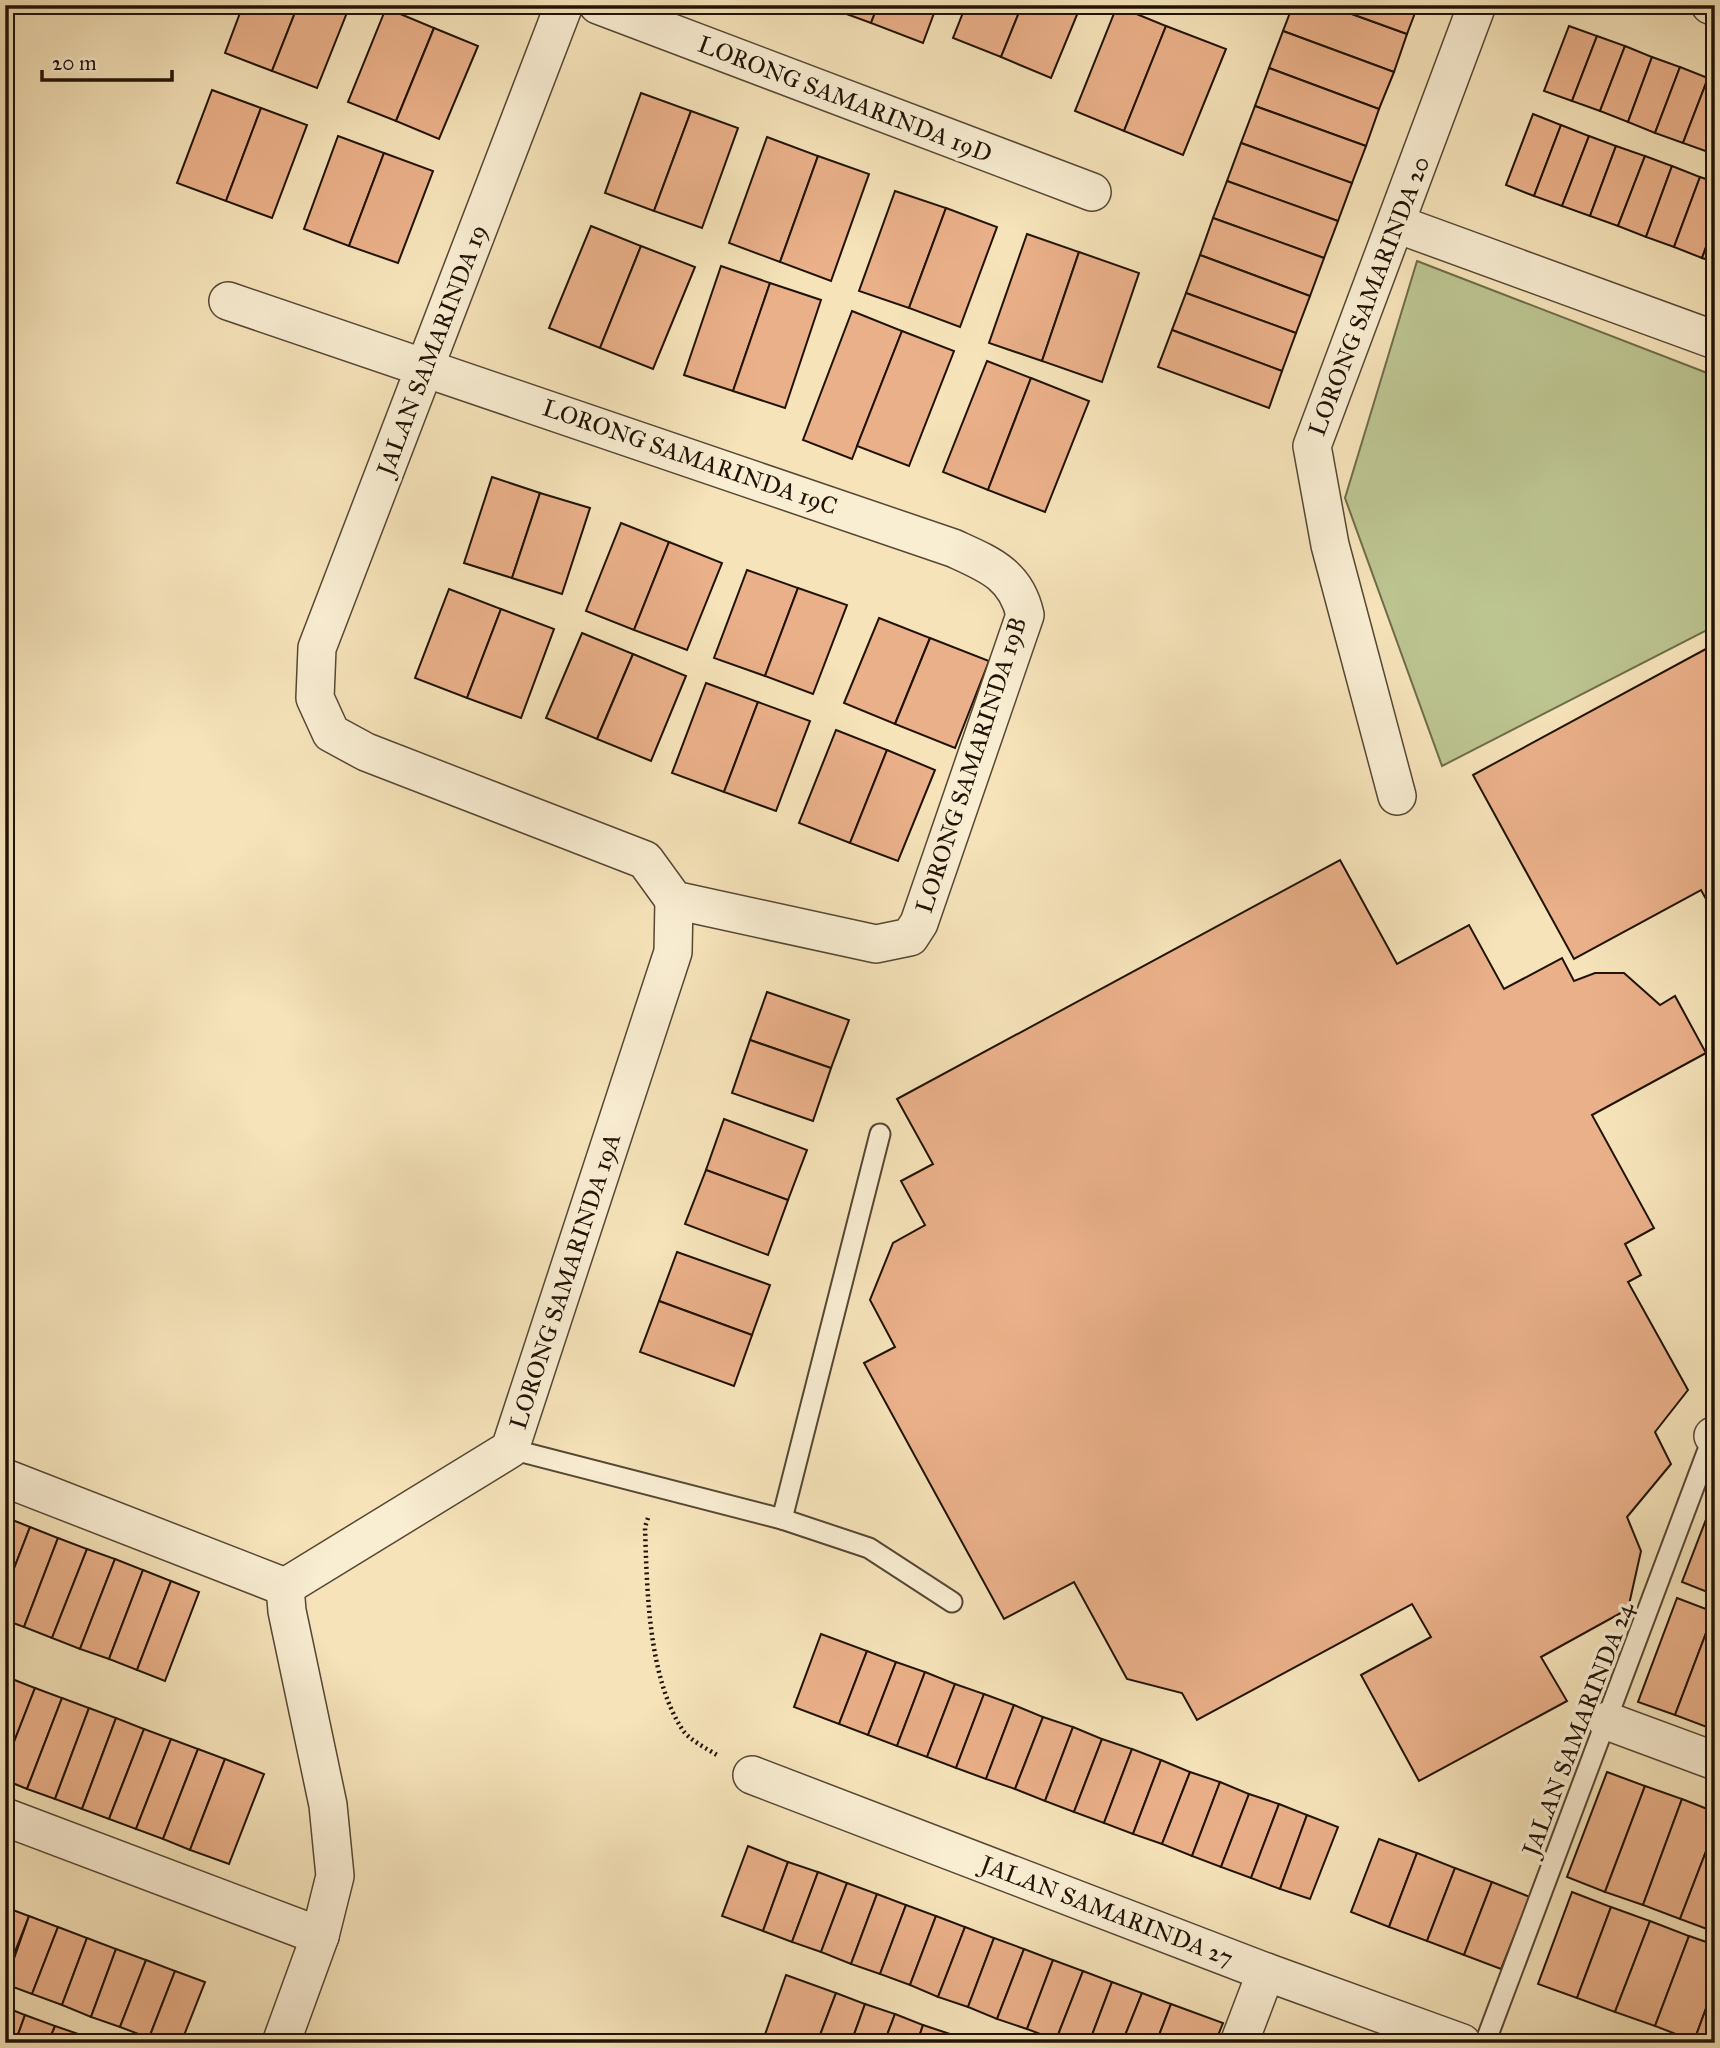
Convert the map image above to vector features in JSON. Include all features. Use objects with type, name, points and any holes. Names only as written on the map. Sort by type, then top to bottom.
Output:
[{"type":"street","name":"JALAN SAMARINDA 19","points":[[565,5],[317,648],[315,698],[331,733],[366,752],[645,860],[674,900]]},
{"type":"street","name":"LORONG SAMARINDA 19D","points":[[598,5],[1092,192]]},
{"type":"street","name":"LORONG SAMARINDA 20","points":[[1397,796],[1330,545],[1312,446],[1477,5]]},
{"type":"street","points":[[1397,224],[1715,340]]},
{"type":"street","name":"LORONG SAMARINDA 19C","points":[[228,300],[953,548]]},
{"type":"street","name":"LORONG SAMARINDA 19B","points":[[674,900],[876,944],[910,937],[919,923],[1025,615],[1020,595],[995,567],[953,548]]},
{"type":"street","name":"LORONG SAMARINDA 19A","points":[[285,1587],[510,1449],[673,952],[674,900]]},
{"type":"street","points":[[5,1478],[285,1587],[329,1817],[335,1876],[320,1936],[281,2043]]},
{"type":"street","points":[[1608,1721],[1715,1761]]},
{"type":"street","name":"JALAN SAMARINDA 27","points":[[752,1775],[1266,1972],[1462,2043]]},
{"type":"street","points":[[5,1817],[320,1936]]},
{"type":"street","points":[[1239,2043],[1266,1972]]},
{"type":"lane","points":[[782,1519],[880,1134]]},
{"type":"lane","name":"JALAN SAMARINDA 24","points":[[1485,2043],[1714,1435]]},
{"type":"lane","points":[[510,1449],[782,1519],[870,1548],[952,1602]]},
{"type":"path","points":[[658,1487],[645,1527],[647,1592],[664,1692],[684,1732],[724,1760],[752,1775]]},
{"type":"green space","points":[[1417,261],[1715,376],[1715,626],[1442,766],[1345,498]]},
{"type":"building","points":[[243,5],[298,5],[272,71],[225,53]]},
{"type":"building","points":[[298,5],[350,5],[317,88],[272,71]]},
{"type":"building","points":[[822,5],[878,5],[871,23]]},
{"type":"building","points":[[878,5],[937,5],[923,43],[871,23]]},
{"type":"building","points":[[966,5],[1022,5],[1001,57],[953,38]]},
{"type":"building","points":[[1022,5],[1081,5],[1051,78],[1001,57]]},
{"type":"building","points":[[1293,5],[1327,5],[1407,34],[1394,72],[1283,31]]},
{"type":"building","points":[[1327,5],[1418,5],[1407,34]]},
{"type":"building","points":[[1117,6],[1166,26],[1124,131],[1075,111]]},
{"type":"building","points":[[386,8],[434,28],[396,121],[348,102]]},
{"type":"building","points":[[1166,26],[1226,49],[1183,155],[1124,131]]},
{"type":"building","points":[[1569,26],[1597,36],[1572,101],[1544,91]]},
{"type":"building","points":[[434,28],[478,46],[439,139],[396,121]]},
{"type":"building","points":[[1283,31],[1394,72],[1379,109],[1269,68]]},
{"type":"building","points":[[1597,36],[1625,46],[1600,111],[1572,101]]},
{"type":"building","points":[[1625,46],[1652,57],[1628,122],[1600,111]]},
{"type":"building","points":[[1652,57],[1680,67],[1655,133],[1628,122]]},
{"type":"building","points":[[1680,67],[1708,78],[1683,143],[1655,133]]},
{"type":"building","points":[[1269,68],[1379,109],[1366,146],[1255,106]]},
{"type":"building","points":[[1708,78],[1715,80],[1715,143],[1711,153],[1683,143]]},
{"type":"building","points":[[212,90],[261,108],[226,201],[177,183]]},
{"type":"building","points":[[641,93],[691,111],[654,211],[605,193]]},
{"type":"building","points":[[1255,106],[1366,146],[1352,183],[1241,143]]},
{"type":"building","points":[[261,108],[307,125],[272,218],[226,201]]},
{"type":"building","points":[[691,111],[738,128],[702,228],[654,211]]},
{"type":"building","points":[[1533,114],[1561,125],[1534,196],[1506,185]]},
{"type":"building","points":[[1561,125],[1589,136],[1562,206],[1534,196]]},
{"type":"building","points":[[338,136],[384,153],[349,246],[304,229]]},
{"type":"building","points":[[1589,136],[1616,146],[1590,216],[1562,206]]},
{"type":"building","points":[[767,137],[818,156],[780,262],[729,243]]},
{"type":"building","points":[[1241,143],[1352,183],[1338,221],[1227,181]]},
{"type":"building","points":[[1616,146],[1645,156],[1618,226],[1590,216]]},
{"type":"building","points":[[384,153],[433,171],[398,263],[349,246]]},
{"type":"building","points":[[818,156],[869,174],[831,281],[780,262]]},
{"type":"building","points":[[1645,156],[1672,166],[1646,237],[1618,226]]},
{"type":"building","points":[[1672,166],[1700,177],[1674,247],[1646,237]]},
{"type":"building","points":[[1700,177],[1715,182],[1715,223],[1702,258],[1674,247]]},
{"type":"building","points":[[1227,181],[1338,221],[1324,258],[1213,218]]},
{"type":"building","points":[[895,191],[946,208],[909,308],[859,291]]},
{"type":"building","points":[[946,208],[997,227],[960,327],[909,308]]},
{"type":"building","points":[[1213,218],[1324,258],[1310,296],[1200,255]]},
{"type":"building","points":[[1715,223],[1715,262],[1702,258]]},
{"type":"building","points":[[591,226],[641,246],[600,348],[549,328]]},
{"type":"building","points":[[1027,234],[1079,252],[1042,361],[989,343]]},
{"type":"building","points":[[641,246],[695,267],[653,369],[600,348]]},
{"type":"building","points":[[1079,252],[1139,273],[1102,382],[1042,361]]},
{"type":"building","points":[[1200,255],[1310,296],[1296,333],[1186,293]]},
{"type":"building","points":[[721,266],[770,283],[733,391],[684,375]]},
{"type":"building","points":[[770,283],[821,300],[785,408],[733,391]]},
{"type":"building","points":[[1186,293],[1296,333],[1282,371],[1172,330]]},
{"type":"building","points":[[852,311],[902,331],[852,459],[803,440]]},
{"type":"building","points":[[1172,330],[1282,371],[1269,408],[1158,367]]},
{"type":"building","points":[[902,331],[954,351],[909,466],[857,446]]},
{"type":"building","points":[[987,361],[1031,378],[988,490],[943,472]]},
{"type":"building","points":[[1031,378],[1089,401],[1045,512],[988,490]]},
{"type":"building","points":[[492,477],[540,493],[512,578],[464,563]]},
{"type":"building","points":[[540,493],[590,508],[562,594],[512,578]]},
{"type":"building","points":[[621,523],[669,542],[634,630],[586,611]]},
{"type":"building","points":[[669,542],[722,563],[687,650],[634,630]]},
{"type":"building","points":[[747,570],[798,588],[765,676],[714,658]]},
{"type":"building","points":[[798,588],[847,605],[813,694],[765,676]]},
{"type":"building","points":[[449,589],[501,609],[467,698],[415,678]]},
{"type":"building","points":[[501,609],[554,629],[521,718],[467,698]]},
{"type":"building","points":[[879,618],[930,638],[895,724],[844,703]]},
{"type":"building","points":[[582,633],[633,654],[597,739],[546,718]]},
{"type":"building","points":[[930,638],[989,661],[955,748],[895,724]]},
{"type":"building","points":[[1715,644],[1715,915],[1701,890],[1574,959],[1473,775]]},
{"type":"building","points":[[633,654],[686,676],[651,761],[597,739]]},
{"type":"building","points":[[706,683],[758,702],[724,792],[672,773]]},
{"type":"building","points":[[758,702],[810,721],[776,811],[724,792]]},
{"type":"building","points":[[836,730],[887,750],[850,843],[799,823]]},
{"type":"building","points":[[887,750],[935,770],[898,861],[850,843]]},
{"type":"building","points":[[1340,860],[1397,964],[1469,925],[1504,989],[1562,958],[1574,981],[1595,973],[1624,973],[1660,1005],[1675,996],[1706,1053],[1592,1115],[1654,1228],[1625,1244],[1641,1275],[1628,1282],[1688,1390],[1655,1432],[1671,1464],[1627,1517],[1641,1551],[1628,1609],[1541,1657],[1567,1701],[1419,1781],[1361,1675],[1431,1637],[1412,1604],[1197,1720],[1182,1693],[1127,1679],[1074,1582],[1004,1619],[864,1363],[895,1347],[870,1300],[893,1243],[925,1225],[901,1181],[933,1164],[897,1099]]},
{"type":"building","points":[[767,992],[849,1020],[831,1068],[750,1040]]},
{"type":"building","points":[[750,1040],[831,1068],[813,1121],[732,1093]]},
{"type":"building","points":[[724,1119],[807,1150],[788,1200],[706,1170]]},
{"type":"building","points":[[706,1170],[788,1200],[768,1255],[685,1224]]},
{"type":"building","points":[[677,1252],[770,1285],[752,1335],[659,1301]]},
{"type":"building","points":[[659,1301],[752,1335],[734,1386],[640,1352]]},
{"type":"building","points":[[1715,1496],[1715,1595],[1682,1582]]},
{"type":"building","points":[[5,1517],[30,1527],[5,1592]]},
{"type":"building","points":[[30,1527],[58,1538],[24,1627],[5,1620],[5,1592]]},
{"type":"building","points":[[58,1538],[87,1549],[52,1638],[24,1627]]},
{"type":"building","points":[[87,1549],[115,1559],[80,1649],[52,1638]]},
{"type":"building","points":[[115,1559],[143,1570],[109,1659],[80,1649]]},
{"type":"building","points":[[143,1570],[171,1581],[137,1670],[109,1659]]},
{"type":"building","points":[[171,1581],[199,1592],[165,1681],[137,1670]]},
{"type":"building","points":[[1677,1598],[1714,1612],[1675,1715],[1638,1702]]},
{"type":"building","points":[[1714,1612],[1715,1720],[1712,1729],[1675,1715]]},
{"type":"building","points":[[821,1634],[867,1651],[839,1724],[794,1707]]},
{"type":"building","points":[[867,1651],[896,1662],[868,1735],[839,1724]]},
{"type":"building","points":[[896,1662],[925,1672],[897,1746],[868,1735]]},
{"type":"building","points":[[925,1672],[955,1684],[927,1757],[897,1746]]},
{"type":"building","points":[[7,1677],[35,1688],[5,1765],[5,1683]]},
{"type":"building","points":[[955,1684],[984,1694],[956,1768],[927,1757]]},
{"type":"building","points":[[35,1688],[62,1698],[27,1789],[5,1780],[5,1765]]},
{"type":"building","points":[[984,1694],[1014,1705],[986,1779],[956,1768]]},
{"type":"building","points":[[62,1698],[89,1708],[55,1799],[27,1789]]},
{"type":"building","points":[[1014,1705],[1043,1717],[1015,1789],[986,1779]]},
{"type":"building","points":[[89,1708],[116,1718],[82,1809],[55,1799]]},
{"type":"building","points":[[1043,1717],[1073,1727],[1045,1801],[1015,1789]]},
{"type":"building","points":[[116,1718],[144,1729],[109,1819],[82,1809]]},
{"type":"building","points":[[1073,1727],[1102,1739],[1074,1812],[1045,1801]]},
{"type":"building","points":[[144,1729],[171,1739],[136,1829],[109,1819]]},
{"type":"building","points":[[171,1739],[198,1749],[163,1839],[136,1829]]},
{"type":"building","points":[[1102,1739],[1132,1749],[1104,1823],[1074,1812]]},
{"type":"building","points":[[198,1749],[225,1759],[190,1850],[163,1839]]},
{"type":"building","points":[[1132,1749],[1161,1760],[1133,1834],[1104,1823]]},
{"type":"building","points":[[225,1759],[264,1774],[229,1864],[190,1850]]},
{"type":"building","points":[[1161,1760],[1190,1772],[1162,1844],[1133,1834]]},
{"type":"building","points":[[1190,1772],[1220,1782],[1192,1856],[1162,1844]]},
{"type":"building","points":[[1607,1772],[1645,1786],[1605,1892],[1567,1877]]},
{"type":"building","points":[[1220,1782],[1249,1794],[1221,1867],[1192,1856]]},
{"type":"building","points":[[1645,1786],[1682,1799],[1643,1905],[1605,1892]]},
{"type":"building","points":[[1249,1794],[1279,1804],[1251,1878],[1221,1867]]},
{"type":"building","points":[[1682,1799],[1715,1812],[1715,1828],[1680,1919],[1643,1905]]},
{"type":"building","points":[[1279,1804],[1307,1815],[1280,1889],[1251,1878]]},
{"type":"building","points":[[1307,1815],[1338,1827],[1310,1899],[1280,1889]]},
{"type":"building","points":[[1715,1828],[1715,1932],[1680,1919]]},
{"type":"building","points":[[1379,1839],[1417,1853],[1389,1927],[1351,1912]]},
{"type":"building","points":[[748,1846],[788,1862],[763,1931],[722,1916]]},
{"type":"building","points":[[1417,1853],[1455,1868],[1427,1941],[1389,1927]]},
{"type":"building","points":[[788,1862],[818,1872],[792,1942],[763,1931]]},
{"type":"building","points":[[1455,1868],[1492,1882],[1464,1955],[1427,1941]]},
{"type":"building","points":[[818,1872],[847,1883],[821,1952],[792,1942]]},
{"type":"building","points":[[1492,1882],[1530,1897],[1501,1969],[1464,1955]]},
{"type":"building","points":[[847,1883],[877,1894],[851,1964],[821,1952]]},
{"type":"building","points":[[1572,1892],[1611,1907],[1577,1998],[1538,1984]]},
{"type":"building","points":[[877,1894],[906,1905],[880,1974],[851,1964]]},
{"type":"building","points":[[906,1905],[936,1916],[910,1985],[880,1974]]},
{"type":"building","points":[[5,1907],[29,1916],[5,1977]]},
{"type":"building","points":[[1611,1907],[1650,1921],[1615,2012],[1577,1998]]},
{"type":"building","points":[[29,1916],[58,1927],[32,1994],[5,1984]]},
{"type":"building","points":[[936,1916],[965,1927],[938,1997],[910,1985]]},
{"type":"building","points":[[1650,1921],[1689,1936],[1655,2026],[1615,2012]]},
{"type":"building","points":[[58,1927],[87,1938],[62,2005],[32,1994]]},
{"type":"building","points":[[965,1927],[994,1938],[968,2007],[938,1997]]},
{"type":"building","points":[[1689,1936],[1715,1945],[1715,1984],[1694,2041],[1655,2026]]},
{"type":"building","points":[[87,1938],[116,1949],[91,2017],[62,2005]]},
{"type":"building","points":[[994,1938],[1024,1949],[997,2019],[968,2007]]},
{"type":"building","points":[[116,1949],[146,1960],[120,2027],[91,2017]]},
{"type":"building","points":[[1024,1949],[1053,1960],[1027,2029],[997,2019]]},
{"type":"building","points":[[146,1960],[175,1971],[149,2038],[120,2027]]},
{"type":"building","points":[[1053,1960],[1083,1971],[1056,2040],[1027,2029]]},
{"type":"building","points":[[175,1971],[205,1982],[181,2043],[162,2043],[149,2038]]},
{"type":"building","points":[[1083,1971],[1112,1982],[1089,2043],[1063,2043],[1056,2040]]},
{"type":"building","points":[[786,1975],[836,1993],[817,2043],[762,2043]]},
{"type":"building","points":[[1112,1982],[1142,1993],[1122,2043],[1089,2043]]},
{"type":"building","points":[[1715,1984],[1715,2043],[1699,2043],[1694,2041]]},
{"type":"building","points":[[836,1993],[865,2004],[851,2043],[817,2043]]},
{"type":"building","points":[[1142,1993],[1171,2004],[1156,2043],[1122,2043]]},
{"type":"building","points":[[865,2004],[895,2014],[884,2043],[851,2043]]},
{"type":"building","points":[[1171,2004],[1223,2023],[1215,2043],[1156,2043]]},
{"type":"building","points":[[5,2007],[25,2015],[15,2043],[5,2043]]},
{"type":"building","points":[[895,2014],[923,2025],[917,2043],[884,2043]]},
{"type":"building","points":[[25,2015],[55,2026],[48,2043],[15,2043]]},
{"type":"building","points":[[923,2025],[953,2035],[950,2043],[917,2043]]},
{"type":"building","points":[[55,2026],[84,2036],[82,2043],[48,2043]]},
{"type":"building","points":[[953,2035],[974,2043],[950,2043]]}]
